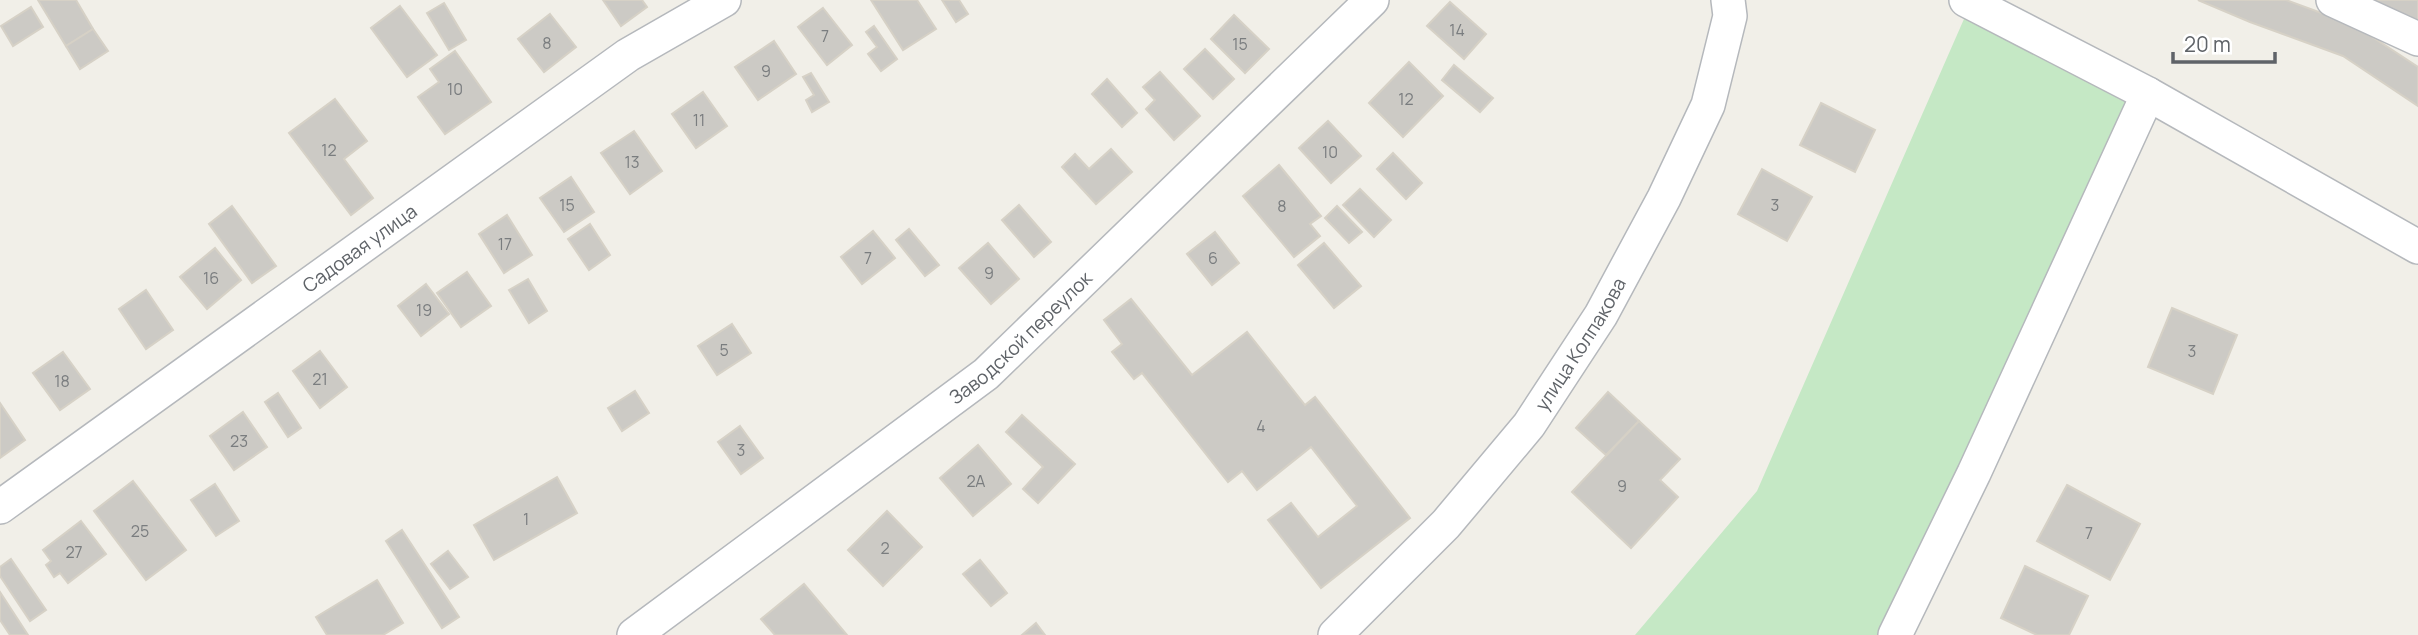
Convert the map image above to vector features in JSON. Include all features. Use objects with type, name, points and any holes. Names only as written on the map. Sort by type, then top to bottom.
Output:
[{"type":"street","name":"Садовая улица","points":[[0,507],[628,55],[724,0]]},
{"type":"street","name":"Заводской переулок","points":[[634,635],[986,374],[1372,0]]},
{"type":"street","name":"улица Колпакова","points":[[1335,635],[1446,524],[1471,495],[1529,425],[1601,314],[1664,198],[1708,106],[1730,16],[1728,0]]},
{"type":"street","points":[[1966,0],[2148,94],[2418,247]]},
{"type":"street","points":[[2333,0],[2418,39]]},
{"type":"street","points":[[1895,635],[1974,473],[2148,94]]},
{"type":"green space","points":[[1971,3],[2148,94],[1895,635],[1635,635],[1757,491]]},
{"type":"building","points":[[38,0],[76,0],[93,29],[66,46]]},
{"type":"building","points":[[603,0],[642,0],[647,7],[621,26]]},
{"type":"building","points":[[871,0],[917,0],[936,29],[903,50]]},
{"type":"building","points":[[942,0],[959,0],[968,14],[956,22]]},
{"type":"building","points":[[2198,0],[2286,0],[2354,25],[2418,67],[2418,106],[2343,56]]},
{"type":"building","points":[[2372,0],[2418,0],[2418,24]]},
{"type":"building","points":[[1450,2],[1486,34],[1464,59],[1427,26]]},
{"type":"building","points":[[444,3],[466,40],[449,50],[427,13]]},
{"type":"building","points":[[400,6],[437,55],[407,77],[371,28]]},
{"type":"building","points":[[31,7],[43,27],[13,46],[1,26]]},
{"type":"building","points":[[823,8],[852,45],[827,65],[798,27]]},
{"type":"building","points":[[550,14],[576,47],[544,72],[518,39]]},
{"type":"building","points":[[1234,15],[1269,49],[1245,73],[1211,39]]},
{"type":"building","points":[[874,26],[897,59],[881,71],[868,54],[877,47],[866,32]]},
{"type":"building","points":[[93,29],[108,51],[80,69],[66,46]]},
{"type":"building","points":[[774,41],[796,74],[758,100],[735,67]]},
{"type":"building","points":[[1205,49],[1234,79],[1213,99],[1184,69]]},
{"type":"building","points":[[455,51],[491,102],[445,134],[418,97],[439,82],[430,69]]},
{"type":"building","points":[[1409,62],[1443,96],[1403,137],[1369,103]]},
{"type":"building","points":[[1454,65],[1493,98],[1480,112],[1442,80]]},
{"type":"building","points":[[1160,72],[1200,116],[1174,140],[1146,109],[1155,100],[1143,87]]},
{"type":"building","points":[[811,73],[829,102],[812,112],[806,100],[814,95],[803,77]]},
{"type":"building","points":[[1107,79],[1137,113],[1122,127],[1092,94]]},
{"type":"building","points":[[703,92],[727,126],[696,148],[672,114]]},
{"type":"building","points":[[335,99],[367,141],[344,159],[373,198],[351,215],[289,133]]},
{"type":"building","points":[[1821,103],[1875,130],[1855,172],[1800,145]]},
{"type":"building","points":[[1328,121],[1361,156],[1331,183],[1299,148]]},
{"type":"building","points":[[634,131],[662,171],[630,194],[601,153]]},
{"type":"building","points":[[1111,149],[1132,172],[1096,204],[1062,167],[1075,154],[1089,169]]},
{"type":"building","points":[[1393,153],[1422,183],[1406,199],[1377,169]]},
{"type":"building","points":[[1279,165],[1321,216],[1310,224],[1320,236],[1294,257],[1243,196]]},
{"type":"building","points":[[1762,169],[1812,197],[1787,241],[1738,214]]},
{"type":"building","points":[[571,177],[594,212],[564,232],[540,198]]},
{"type":"building","points":[[1360,189],[1391,220],[1374,237],[1343,205]]},
{"type":"building","points":[[1019,205],[1051,242],[1034,257],[1002,220]]},
{"type":"building","points":[[232,206],[276,266],[252,283],[209,224]]},
{"type":"building","points":[[1337,206],[1362,232],[1349,243],[1325,218]]},
{"type":"building","points":[[507,215],[532,255],[504,273],[479,234]]},
{"type":"building","points":[[590,224],[610,255],[589,270],[568,239]]},
{"type":"building","points":[[909,229],[939,265],[925,276],[896,240]]},
{"type":"building","points":[[873,231],[895,258],[862,284],[841,257]]},
{"type":"building","points":[[1215,232],[1239,263],[1212,285],[1187,254]]},
{"type":"building","points":[[988,243],[1019,279],[991,304],[959,268]]},
{"type":"building","points":[[1324,243],[1361,286],[1334,308],[1298,265]]},
{"type":"building","points":[[215,248],[241,280],[207,309],[180,277]]},
{"type":"building","points":[[467,272],[491,306],[461,327],[437,293]]},
{"type":"building","points":[[528,279],[547,311],[529,323],[509,290]]},
{"type":"building","points":[[426,284],[449,314],[421,336],[398,306]]},
{"type":"building","points":[[146,290],[173,330],[146,349],[119,309]]},
{"type":"building","points":[[1131,299],[1192,375],[1247,332],[1305,405],[1315,397],[1410,518],[1321,588],[1268,520],[1291,503],[1318,537],[1357,506],[1311,447],[1257,490],[1242,471],[1228,482],[1142,373],[1134,379],[1112,352],[1122,344],[1104,320]]},
{"type":"building","points":[[2172,308],[2237,335],[2213,394],[2148,367]]},
{"type":"building","points":[[732,324],[751,353],[717,375],[698,346]]},
{"type":"building","points":[[320,351],[347,387],[320,408],[293,371]]},
{"type":"building","points":[[63,352],[90,389],[60,410],[33,373]]},
{"type":"building","points":[[635,391],[649,413],[622,431],[608,408]]},
{"type":"building","points":[[1608,392],[1639,421],[1606,455],[1576,428]]},
{"type":"building","points":[[278,393],[301,428],[288,437],[265,402]]},
{"type":"building","points":[[0,403],[25,440],[0,458]]},
{"type":"building","points":[[243,412],[267,447],[234,470],[210,436]]},
{"type":"building","points":[[1022,415],[1075,464],[1038,503],[1023,489],[1043,467],[1006,432]]},
{"type":"building","points":[[1639,421],[1680,459],[1660,480],[1678,497],[1631,548],[1572,492]]},
{"type":"building","points":[[740,426],[763,458],[741,474],[718,442]]},
{"type":"building","points":[[978,445],[1011,484],[973,516],[940,478]]},
{"type":"building","points":[[557,477],[577,513],[494,560],[474,525]]},
{"type":"building","points":[[133,481],[186,550],[146,580],[94,511]]},
{"type":"building","points":[[215,484],[239,521],[216,536],[191,500]]},
{"type":"building","points":[[2067,485],[2140,524],[2110,580],[2037,541]]},
{"type":"building","points":[[887,511],[922,547],[883,586],[848,550]]},
{"type":"building","points":[[81,521],[106,554],[68,583],[60,573],[54,577],[46,565],[51,561],[43,550]]},
{"type":"building","points":[[402,530],[459,617],[442,628],[386,541]]},
{"type":"building","points":[[448,551],[468,577],[450,589],[431,564]]},
{"type":"building","points":[[11,559],[46,610],[30,621],[0,576],[0,567]]},
{"type":"building","points":[[980,560],[1007,593],[991,606],[963,574]]},
{"type":"building","points":[[2025,566],[2088,596],[2069,635],[2037,635],[2001,618]]},
{"type":"building","points":[[377,580],[403,623],[383,635],[327,635],[316,617]]},
{"type":"building","points":[[804,584],[847,635],[775,635],[761,619]]},
{"type":"building","points":[[0,592],[28,635],[10,635],[0,620]]},
{"type":"building","points":[[1036,623],[1045,635],[1022,635]]}]
